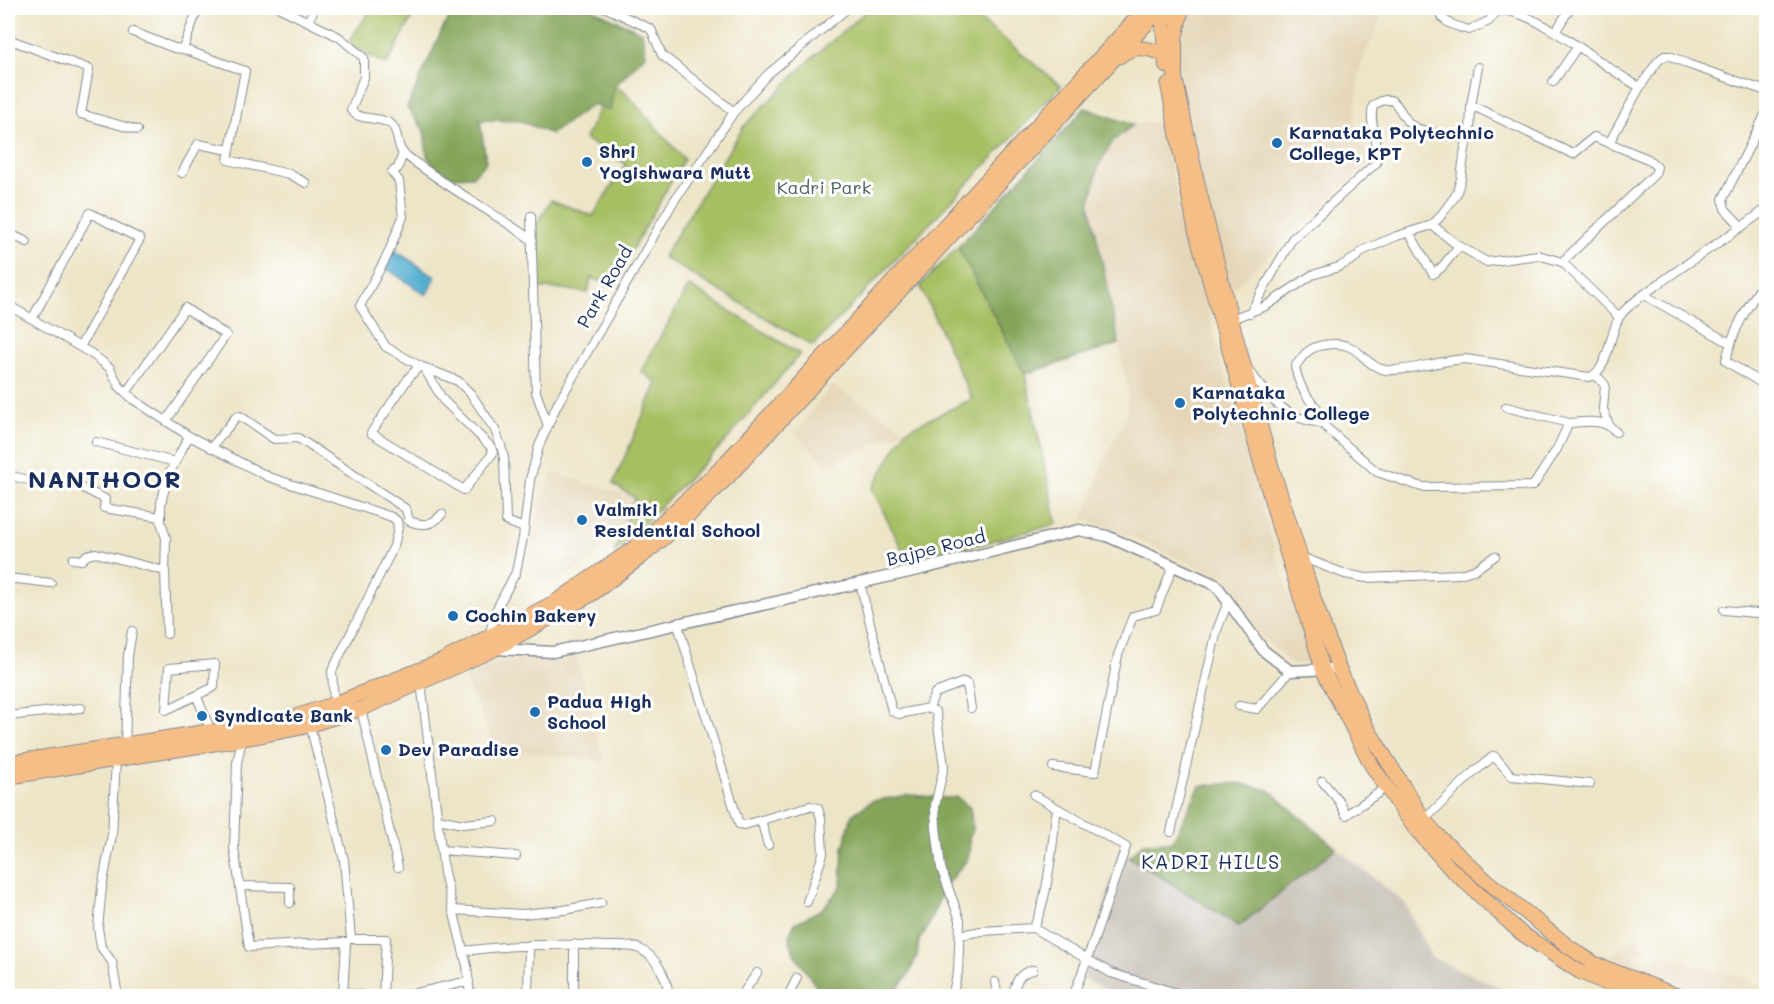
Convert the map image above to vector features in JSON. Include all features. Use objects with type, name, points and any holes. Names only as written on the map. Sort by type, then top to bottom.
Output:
[{"type":"main road","points":[[8,763],[211,731],[242,729],[294,717],[334,704],[492,643],[556,601],[634,548],[716,473],[1146,8]]},
{"type":"main road","points":[[8,777],[242,739],[310,725],[361,709],[421,682],[492,643],[592,594],[677,527],[727,478],[1161,8]]},
{"type":"main road","points":[[1170,8],[1164,25],[1165,55],[1231,319],[1237,355],[1279,527],[1323,669],[1372,766],[1414,827],[1449,867],[1521,933],[1580,972],[1608,984],[1647,996]]},
{"type":"main road","points":[[1182,8],[1171,72],[1195,228],[1339,669],[1366,726],[1424,820],[1442,840],[1487,881],[1569,947],[1595,964],[1678,996]]},
{"type":"main road","points":[[1112,62],[1133,49],[1144,48],[1165,55]]},
{"type":"street","points":[[183,49],[198,8]]},
{"type":"street","points":[[280,8],[339,37],[364,58],[364,77],[350,107],[352,113],[392,125],[399,149],[403,153],[454,191],[499,216],[532,240]]},
{"type":"street","points":[[308,21],[315,8]]},
{"type":"street","points":[[606,8],[651,29],[662,55],[734,112]]},
{"type":"street","name":"Park Road","points":[[492,643],[496,610],[516,572],[530,480],[539,446],[557,405],[672,204],[734,112],[768,74],[848,8]]},
{"type":"street","points":[[1438,8],[1445,21],[1469,30],[1489,21],[1498,9],[1512,11],[1556,31],[1623,78],[1640,87]]},
{"type":"street","points":[[1526,17],[1532,8]]},
{"type":"street","points":[[1556,31],[1570,8]]},
{"type":"street","points":[[134,32],[174,48],[183,49],[245,71],[228,160],[289,174],[306,183]]},
{"type":"street","points":[[8,39],[89,69],[81,114],[137,130]]},
{"type":"street","points":[[1553,82],[1578,46]]},
{"type":"street","points":[[1609,143],[1640,87],[1664,56],[1670,56],[1767,91]]},
{"type":"street","points":[[1231,319],[1266,306],[1312,275],[1339,267],[1365,250],[1431,225],[1456,195],[1471,122],[1471,105],[1478,67]]},
{"type":"street","points":[[1250,313],[1292,239],[1376,163],[1378,154],[1370,118],[1373,106],[1387,99],[1401,109],[1408,124],[1418,129],[1468,139]]},
{"type":"street","points":[[1471,105],[1573,154],[1594,136],[1648,159],[1657,167],[1655,174],[1562,262]]},
{"type":"street","points":[[1742,227],[1725,209],[1723,199],[1767,113]]},
{"type":"street","points":[[182,173],[198,144],[229,150]]},
{"type":"street","points":[[403,153],[399,168],[392,172],[399,181],[403,217],[387,256],[360,306],[386,347],[422,367],[458,381],[471,394],[495,430],[504,458],[506,521],[524,528]]},
{"type":"street","points":[[1321,423],[1326,418],[1312,404],[1299,385],[1295,367],[1304,353],[1320,345],[1340,342],[1386,370],[1449,359],[1465,359],[1589,377],[1596,375],[1601,368],[1616,322],[1623,311],[1767,209]]},
{"type":"street","points":[[32,319],[90,213],[140,239],[80,346]]},
{"type":"street","points":[[531,216],[536,392],[548,426]]},
{"type":"street","points":[[1431,225],[1459,246],[1487,262],[1538,255],[1562,262],[1619,317]]},
{"type":"street","points":[[1410,232],[1433,274],[1442,267],[1459,246]]},
{"type":"street","points":[[8,233],[27,242]]},
{"type":"street","points":[[1767,280],[1749,305],[1730,343],[1726,361],[1767,386]]},
{"type":"street","points":[[1644,295],[1730,343]]},
{"type":"street","points":[[8,305],[80,346],[110,368],[119,386],[126,393],[189,436],[269,477],[392,517],[397,521],[398,528],[394,546],[332,671],[334,704]]},
{"type":"street","points":[[126,393],[185,308],[225,335],[166,421]]},
{"type":"street","points":[[1237,355],[1270,399],[1287,412],[1309,422],[1321,423],[1377,472],[1422,487],[1533,486],[1557,449],[1569,423]]},
{"type":"street","points":[[422,367],[443,400],[491,447],[493,453],[464,489],[371,433],[411,376],[422,367]]},
{"type":"street","points":[[1506,407],[1569,423],[1597,422],[1612,428],[1603,409],[1605,385],[1596,375]]},
{"type":"street","points":[[211,448],[236,417],[240,416],[274,438],[298,438],[406,509],[409,521],[424,526],[436,522],[442,514]]},
{"type":"street","points":[[167,634],[166,538],[161,517],[161,503],[175,462],[189,436]]},
{"type":"street","points":[[96,442],[175,462]]},
{"type":"street","points":[[8,475],[32,481]]},
{"type":"street","points":[[85,489],[105,499],[104,508],[161,517]]},
{"type":"street","name":"Bajpe Road","points":[[492,643],[553,652],[860,584],[1079,530],[1107,536],[1216,585],[1264,651],[1290,671]]},
{"type":"street","points":[[73,559],[81,560],[87,555],[96,553],[165,572]]},
{"type":"street","points":[[1301,557],[1345,574],[1366,578],[1460,574],[1474,570],[1495,556]]},
{"type":"street","points":[[1053,767],[1095,772],[1118,655],[1133,616],[1156,610],[1173,566]]},
{"type":"street","points":[[8,578],[51,583]]},
{"type":"street","points":[[860,584],[892,711],[899,714],[929,708],[936,712],[944,766],[934,806],[941,868],[960,920],[958,972],[952,996]]},
{"type":"street","points":[[1171,832],[1217,630],[1228,602]]},
{"type":"street","points":[[1724,610],[1767,614]]},
{"type":"street","points":[[678,625],[739,824],[744,825],[810,806],[818,807],[823,854],[807,902]]},
{"type":"street","points":[[124,746],[128,656],[132,631]]},
{"type":"street","points":[[215,664],[214,687],[197,697],[166,711],[170,668],[215,664]]},
{"type":"street","points":[[1239,706],[1257,709],[1290,671],[1339,669]]},
{"type":"street","points":[[421,682],[444,873],[463,951],[471,996]]},
{"type":"street","points":[[929,708],[935,693],[964,682],[967,684],[971,708]]},
{"type":"street","points":[[197,697],[211,731]]},
{"type":"street","points":[[8,716],[81,708]]},
{"type":"street","points":[[361,709],[398,867]]},
{"type":"street","points":[[310,725],[344,860],[351,939],[386,939],[382,996]]},
{"type":"street","points":[[242,739],[237,763],[234,848],[249,947],[346,942],[344,995],[366,996]]},
{"type":"street","points":[[1424,820],[1494,756],[1512,776],[1590,784]]},
{"type":"street","points":[[116,759],[112,834],[102,887],[98,928],[101,947],[112,962],[118,996]]},
{"type":"street","points":[[1322,781],[1339,801],[1346,815],[1387,787]]},
{"type":"street","points":[[1034,795],[1125,847],[1103,908],[1088,960],[1073,996]]},
{"type":"street","points":[[1034,928],[1044,902],[1057,808]]},
{"type":"street","points":[[438,819],[463,824],[495,821]]},
{"type":"street","points":[[761,820],[768,845]]},
{"type":"street","points":[[441,850],[516,856]]},
{"type":"street","points":[[240,886],[290,887],[290,903]]},
{"type":"street","points":[[453,910],[522,914],[564,910],[601,903]]},
{"type":"street","points":[[960,934],[1034,928],[1111,973],[1184,994]]},
{"type":"street","points":[[463,951],[528,945],[574,944],[636,947],[649,954],[663,973],[669,996]]},
{"type":"street","points":[[574,944],[574,996]]},
{"type":"street","points":[[528,945],[528,996]]},
{"type":"street","points":[[1012,996],[1018,978],[1026,971],[1033,970]]},
{"type":"street","points":[[741,996],[757,973]]},
{"type":"street","points":[[788,996],[798,978]]},
{"type":"street","points":[[403,996],[469,981]]},
{"type":"street","points":[[995,982],[998,996]]},
{"type":"shaded area","name":"Karnataka Polytechnic College, KPT","points":[[1193,8],[1385,8],[1360,67],[1354,123],[1369,163],[1227,294],[1198,173],[1177,52],[1187,16]]},
{"type":"shaded area","name":"Karnataka Polytechnic College","points":[[1162,120],[1164,142],[1217,347],[1278,561],[1312,663],[1293,664],[1264,640],[1215,574],[1112,529],[1083,519],[1104,460],[1126,417],[1128,390],[1090,204],[1098,167],[1113,141],[1133,125]]},
{"type":"shaded area","points":[[832,385],[906,430],[828,466],[795,433]]},
{"type":"shaded area","name":"Valmiki Residential School","points":[[553,472],[635,498],[620,538],[555,585],[526,574],[541,501]]},
{"type":"shaded area","name":"Padua High School","points":[[575,651],[604,762],[495,747],[464,676],[496,664]]},
{"type":"shaded area","points":[[1336,848],[1405,903],[1431,957],[1520,996],[1118,996],[1083,979],[1119,851],[1239,926]]},
{"type":"shaded area","points":[[1638,936],[1644,949],[1635,957],[1651,964],[1660,952],[1693,964],[1740,976],[1766,989],[1766,993],[1764,996],[1696,996],[1639,975],[1612,962],[1611,956]]},
{"type":"green space","points":[[372,8],[417,8],[387,65],[347,44]]},
{"type":"green space","points":[[455,8],[593,8],[642,32],[646,54],[614,87],[610,111],[593,104],[551,134],[521,121],[480,120],[486,162],[473,176],[450,177],[435,168],[427,156],[424,130],[407,108],[442,30]]},
{"type":"green space","name":"Kadri Park","points":[[870,8],[966,8],[1061,86],[813,346],[663,257],[744,126],[812,58]]},
{"type":"green space","points":[[614,87],[625,92],[684,159],[612,285],[591,278],[588,293],[539,288],[535,227],[551,200],[593,216],[626,164],[585,139],[599,109]]},
{"type":"green space","points":[[1085,108],[1133,125],[1113,141],[1098,167],[1090,204],[1119,344],[1025,374],[958,247]]},
{"type":"green space","points":[[958,247],[1025,374],[1057,524],[909,563],[872,489],[906,430],[972,399],[920,286]]},
{"type":"green space","points":[[689,286],[800,354],[723,444],[614,553],[635,498],[613,484],[657,383],[641,371]]},
{"type":"green space","points":[[1238,783],[1269,790],[1336,848],[1239,926],[1129,857],[1143,843],[1172,842],[1200,786]]},
{"type":"green space","points":[[908,795],[957,797],[970,808],[973,830],[969,838],[970,851],[967,860],[945,886],[927,929],[919,940],[917,956],[909,974],[892,996],[823,996],[794,954],[789,936],[795,923],[822,909],[841,887],[843,848],[852,815],[872,801]]},
{"type":"water","points":[[394,250],[436,277],[426,295],[386,268]]},
{"type":"place","name":"Karnataka Polytechnic College, KPT","points":[[1277,143]]},
{"type":"place","name":"Shri Yogishwara Mutt","points":[[587,162]]},
{"type":"place","name":"Karnataka Polytechnic College","points":[[1180,403]]},
{"type":"place","name":"Valmiki Residential School","points":[[582,520]]},
{"type":"place","name":"Cochin Bakery","points":[[453,616]]},
{"type":"place","name":"Padua High School","points":[[535,712]]},
{"type":"place","name":"Syndicate Bank","points":[[202,716]]},
{"type":"place","name":"Dev Paradise","points":[[386,750]]},
{"type":"district","name":"NANTHOOR","points":[[105,480]]},
{"type":"district","name":"KADRI HILLS","points":[[1211,862]]}]
